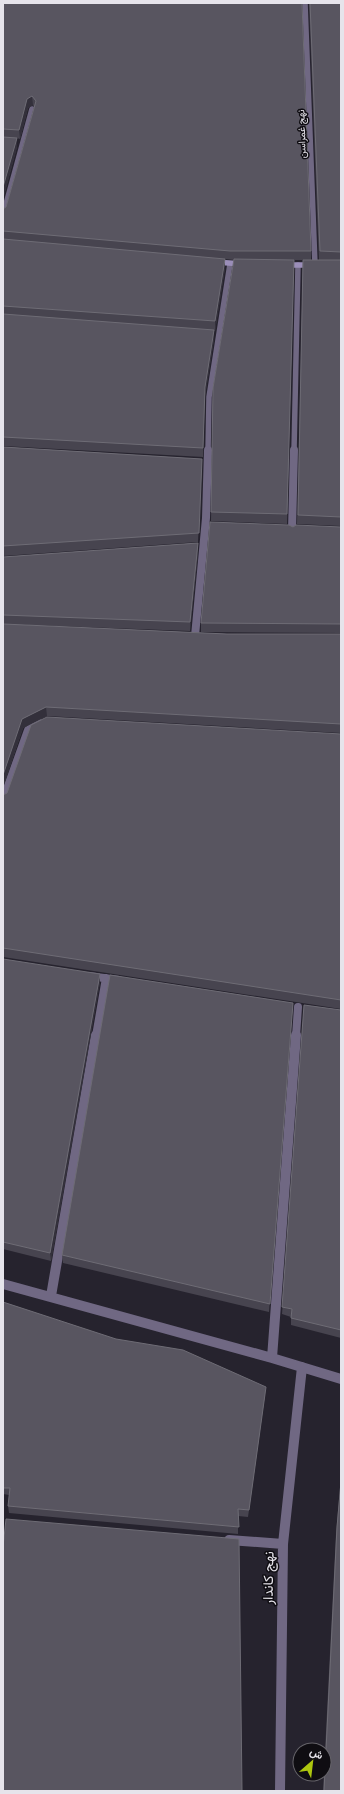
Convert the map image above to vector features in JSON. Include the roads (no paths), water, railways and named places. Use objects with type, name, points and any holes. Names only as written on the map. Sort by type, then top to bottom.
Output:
[{"type":"street","name":"نهج غمراسن","points":[[305,3],[318,265]]},
{"type":"street","points":[[3,215],[24,143],[32,108]]},
{"type":"street","points":[[17,143],[24,143]]},
{"type":"street","points":[[207,262],[250,264]]},
{"type":"street","points":[[194,636],[199,547],[205,526],[209,396],[230,264]]},
{"type":"street","points":[[278,265],[318,265]]},
{"type":"street","points":[[284,530],[296,531],[298,265]]},
{"type":"street","points":[[210,334],[218,335]]},
{"type":"street","points":[[200,462],[208,463]]},
{"type":"street","points":[[205,526],[213,527]]},
{"type":"street","points":[[3,800],[28,730],[47,721]]},
{"type":"street","points":[[84,975],[129,982]]},
{"type":"street","points":[[51,1296],[106,978]]},
{"type":"street","points":[[272,1358],[298,1007]]},
{"type":"street","points":[[3,1284],[51,1296],[341,1378]]},
{"type":"street","name":"نهج كاندار","points":[[280,1791],[283,1544],[302,1367]]},
{"type":"street","points":[[220,1539],[283,1544]]}]
